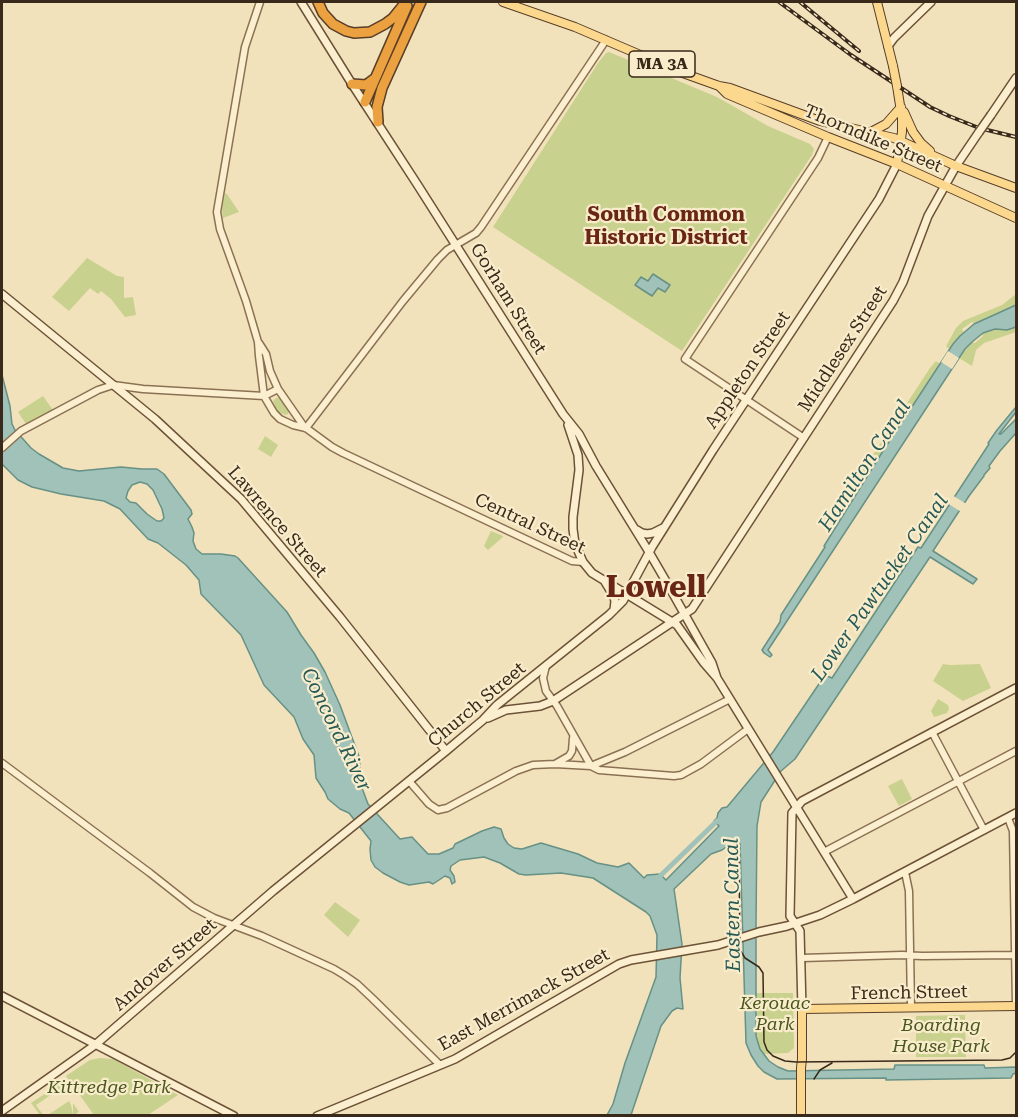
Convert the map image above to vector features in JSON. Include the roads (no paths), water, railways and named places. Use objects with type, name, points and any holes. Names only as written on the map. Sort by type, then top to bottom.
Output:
[{"type":"highway","points":[[318,2],[323,14],[333,24],[354,33],[369,32],[378,28],[393,18],[408,2]]},
{"type":"highway","points":[[364,102],[408,2]]},
{"type":"highway","points":[[378,123],[377,107],[382,88],[421,2]]},
{"type":"highway","points":[[352,84],[366,85],[376,78]]},
{"type":"main road","name":"Gorham Street","points":[[302,2],[563,414],[579,434],[685,615]]},
{"type":"main road","name":"Thorndike Street","points":[[508,2],[680,72],[820,121],[901,141],[956,166],[1017,188]]},
{"type":"main road","points":[[877,2],[901,107],[901,141],[897,164]]},
{"type":"main road","points":[[888,46],[931,2]]},
{"type":"main road","name":"Middlesex Street","points":[[483,720],[504,711],[540,706],[553,701],[693,608],[893,301],[903,282],[928,216],[945,185],[1017,78]]},
{"type":"main road","name":"Thorndike Street","points":[[719,86],[727,94],[897,164],[1017,218]]},
{"type":"main road","points":[[871,132],[886,124],[901,107]]},
{"type":"main road","points":[[901,107],[913,132],[924,147],[936,156]]},
{"type":"main road","name":"Appleton Street","points":[[627,594],[649,552],[713,450],[879,199],[897,164]]},
{"type":"main road","name":"Lawrence Street","points":[[2,294],[155,419],[241,499],[340,617],[447,752]]},
{"type":"main road","points":[[563,414],[576,446],[579,470],[573,529],[575,544],[583,562]]},
{"type":"main road","points":[[579,470],[584,464],[596,466]]},
{"type":"main road","points":[[635,528],[647,534],[665,527]]},
{"type":"main road","name":"Central Street","points":[[583,562],[592,573],[674,622],[717,678],[853,899]]},
{"type":"main road","points":[[603,580],[613,595],[614,610]]},
{"type":"main road","name":"Church Street","points":[[343,834],[447,752],[497,705],[614,610],[627,594]]},
{"type":"main road","name":"Central Street","points":[[685,615],[712,663],[717,678]]},
{"type":"main road","points":[[801,1116],[802,958],[800,931],[790,916],[792,813],[802,801],[1017,688]]},
{"type":"main road","name":"East Merrimack Street","points":[[317,1116],[455,1059],[619,964],[718,945],[820,915],[1017,813]]},
{"type":"main road","name":"Andover Street","points":[[2,1111],[95,1046],[308,861],[343,834]]},
{"type":"main road","points":[[2,996],[234,1116]]},
{"type":"main road","name":"French Street","points":[[802,1009],[1016,1006]]},
{"type":"street","name":"Central Street","points":[[260,2],[245,47],[216,212],[258,342],[264,396],[279,418],[306,428]]},
{"type":"street","points":[[306,428],[438,259],[455,244],[476,233],[481,227],[606,40]]},
{"type":"street","points":[[804,438],[684,359],[818,158],[828,137]]},
{"type":"street","name":"Central Street","points":[[258,342],[266,354],[278,389],[291,408],[306,428],[332,447],[573,561],[583,562]]},
{"type":"street","points":[[2,448],[24,429],[98,390],[113,385],[143,389],[264,396],[278,389]]},
{"type":"street","points":[[279,418],[288,417],[291,408]]},
{"type":"street","points":[[546,666],[544,686],[591,766]]},
{"type":"street","points":[[591,766],[625,752],[730,699]]},
{"type":"street","points":[[409,781],[434,808],[442,809],[516,771],[533,765],[591,766],[599,770],[681,775],[701,764],[748,729]]},
{"type":"street","points":[[932,732],[984,830]]},
{"type":"street","points":[[555,764],[569,756],[574,736]]},
{"type":"street","points":[[824,852],[1017,751]]},
{"type":"street","points":[[2,763],[207,915],[262,936],[344,975],[368,994],[440,1065]]},
{"type":"street","points":[[1008,818],[1013,831],[1016,1006]]},
{"type":"street","points":[[905,872],[909,891],[910,1007]]},
{"type":"street","points":[[802,958],[1015,954]]},
{"type":"water","points":[[653,274],[670,285],[665,292],[658,288],[652,296],[635,285],[641,277],[648,281]]},
{"type":"water","points":[[1016,305],[1016,327],[983,333],[965,349],[768,650],[772,655],[770,657],[764,653],[762,650],[780,622],[781,615],[953,344],[974,324]]},
{"type":"water","name":"Concord River","points":[[2,375],[12,424],[31,448],[39,454],[63,468],[79,471],[121,467],[157,469],[164,474],[191,510],[192,514],[188,519],[194,533],[193,541],[196,549],[202,554],[221,554],[238,558],[287,612],[314,653],[340,705],[360,759],[359,780],[368,804],[400,839],[412,837],[428,854],[439,854],[453,848],[455,844],[494,827],[501,829],[508,844],[514,848],[522,849],[541,843],[578,854],[597,863],[618,867],[629,863],[644,878],[647,875],[660,874],[666,880],[719,826],[714,821],[718,813],[722,808],[727,807],[773,752],[825,675],[832,678],[918,547],[921,548],[988,443],[1016,407],[1016,412],[999,434],[1016,419],[1016,433],[989,466],[990,468],[933,551],[977,579],[973,584],[930,557],[795,759],[781,771],[761,802],[757,826],[756,1036],[760,1049],[769,1061],[788,1071],[894,1069],[895,1065],[984,1065],[985,1068],[1016,1067],[1016,1073],[1011,1078],[886,1080],[886,1078],[777,1079],[764,1072],[751,1055],[746,1043],[740,844],[736,840],[722,850],[711,854],[674,889],[682,944],[680,978],[683,1009],[677,1008],[672,1011],[661,1026],[631,1115],[607,1115],[613,1104],[656,977],[657,935],[650,916],[593,878],[561,873],[519,874],[484,857],[460,860],[451,866],[450,870],[455,882],[452,884],[450,878],[445,876],[433,884],[429,882],[409,885],[383,873],[375,867],[371,860],[371,841],[349,813],[328,799],[316,778],[314,755],[303,739],[294,717],[264,685],[241,635],[201,594],[199,580],[186,565],[158,543],[148,539],[120,509],[104,501],[32,487],[18,480],[2,464]],"holes":[[[140,482],[147,484],[153,490],[162,509],[164,518],[161,521],[157,521],[136,503],[126,498],[132,485]]]},
{"type":"waterway","points":[[657,879],[720,820]]},
{"type":"tram line","points":[[739,860],[740,950],[745,958],[759,967],[763,973],[764,1042],[767,1050],[773,1056],[785,1061],[796,1062],[1002,1060],[1010,1058],[1016,1052]]},
{"type":"tram line","points":[[814,1079],[820,1070],[832,1063]]},
{"type":"railway","points":[[779,2],[851,55],[930,107],[979,128],[1016,137]]},
{"type":"railway","points":[[800,2],[859,51]]},
{"type":"district","name":"South Common Historic District","points":[[666,226]]},
{"type":"district","name":"Lowell","points":[[656,588]]},
{"type":"water label","name":"Hamilton Canal","points":[[865,466]]},
{"type":"water label","name":"Lower Pawtucket Canal","points":[[880,588]]},
{"type":"water label","name":"Eastern Canal","points":[[733,905]]},
{"type":"park label","name":"Kerouac Park","points":[[775,1014]]},
{"type":"park label","name":"Boarding House Park","points":[[941,1036]]},
{"type":"park label","name":"Kittredge Park","points":[[109,1088]]}]
